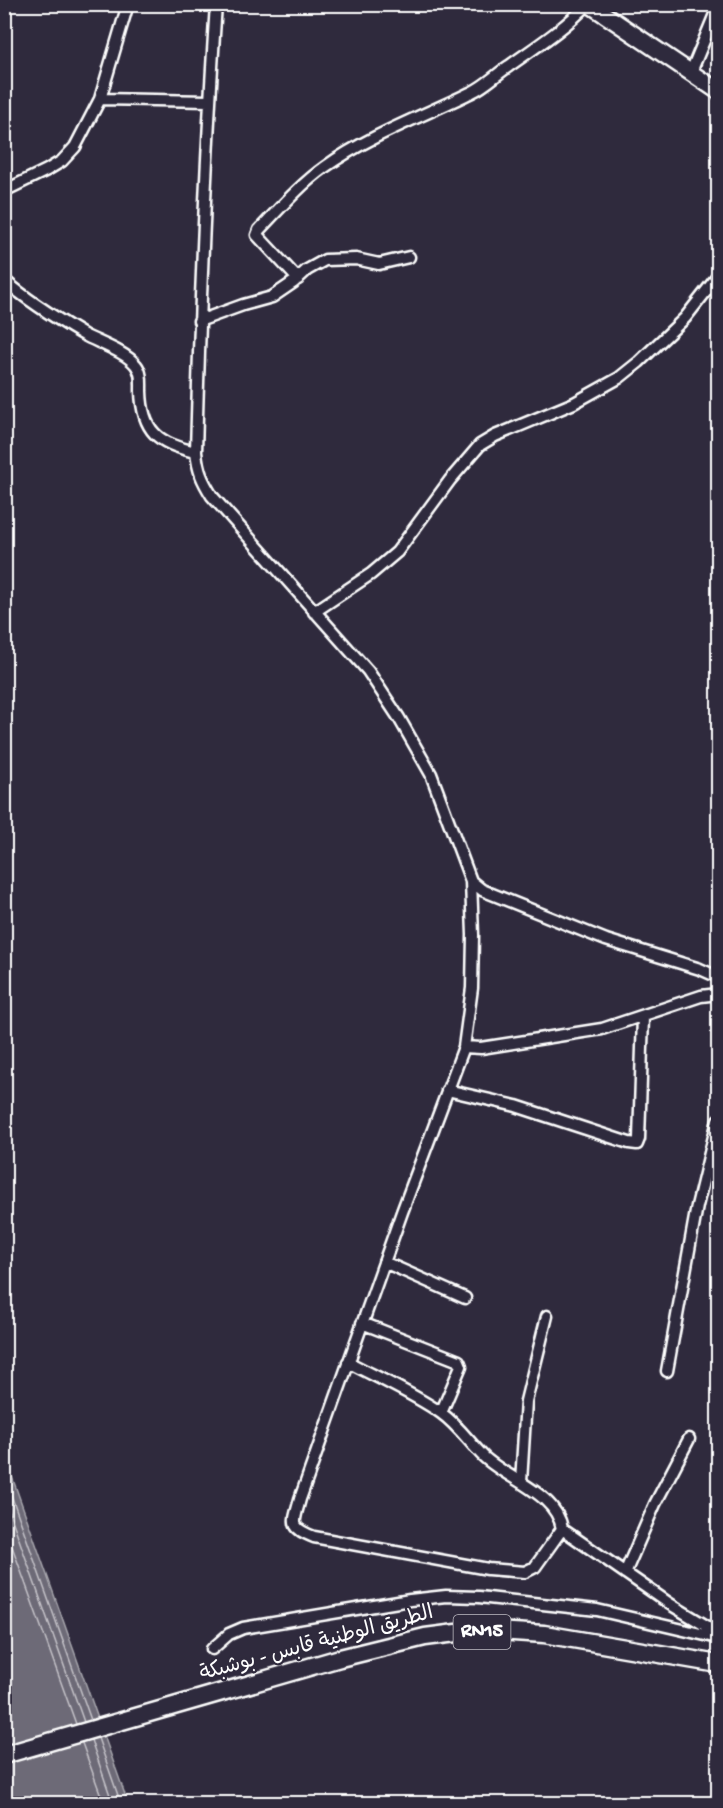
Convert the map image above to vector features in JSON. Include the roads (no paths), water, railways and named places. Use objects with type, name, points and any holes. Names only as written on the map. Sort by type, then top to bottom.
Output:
[{"type":"main road","name":"الطريق الوطنية قابس - بوشبكة","points":[[4,1755],[340,1658],[425,1637],[456,1633],[498,1631],[544,1634],[718,1664]]},
{"type":"street","points":[[4,191],[62,161],[75,147],[100,99],[128,4]]},
{"type":"street","points":[[216,4],[199,321],[196,452],[199,473],[212,496],[368,671],[399,717],[431,774],[471,881],[472,988],[464,1047],[348,1362],[300,1499],[294,1522],[295,1527],[314,1537],[488,1569],[525,1572],[535,1567],[562,1529],[561,1522],[553,1509],[535,1492],[484,1457],[441,1413],[348,1362]]},
{"type":"street","points":[[298,279],[257,235],[259,230],[294,195],[325,167],[363,144],[411,119],[474,91],[555,35],[589,4],[718,91]]},
{"type":"street","points":[[691,72],[718,7]]},
{"type":"street","points":[[100,99],[209,101]]},
{"type":"street","points":[[199,321],[272,297],[307,270],[325,260],[356,259],[378,264],[409,257]]},
{"type":"street","points":[[314,612],[397,552],[450,480],[480,445],[495,436],[574,404],[619,378],[639,363],[685,318],[718,276]]},
{"type":"street","points":[[4,280],[18,292],[85,335],[131,360],[139,370],[143,416],[148,427],[155,435],[179,449],[196,452]]},
{"type":"street","points":[[471,881],[482,890],[606,940],[700,969],[718,977]]},
{"type":"street","points":[[464,1047],[481,1048],[579,1034],[643,1017],[701,996],[718,994]]},
{"type":"street","points":[[447,1090],[516,1106],[637,1144],[643,1017]]},
{"type":"street","points":[[667,1371],[697,1206],[718,1120]]},
{"type":"street","points":[[384,1262],[465,1298]]},
{"type":"street","points":[[521,1482],[526,1401],[547,1316]]},
{"type":"street","points":[[362,1323],[459,1361],[460,1366],[441,1413]]},
{"type":"street","points":[[625,1573],[655,1504],[689,1439]]},
{"type":"street","points":[[562,1529],[689,1616],[718,1633]]},
{"type":"street","points":[[212,1649],[230,1634],[243,1628],[446,1596],[478,1597],[597,1610],[718,1638]]},
{"type":"water","points":[[5,1457],[128,1803],[5,1803]]}]
